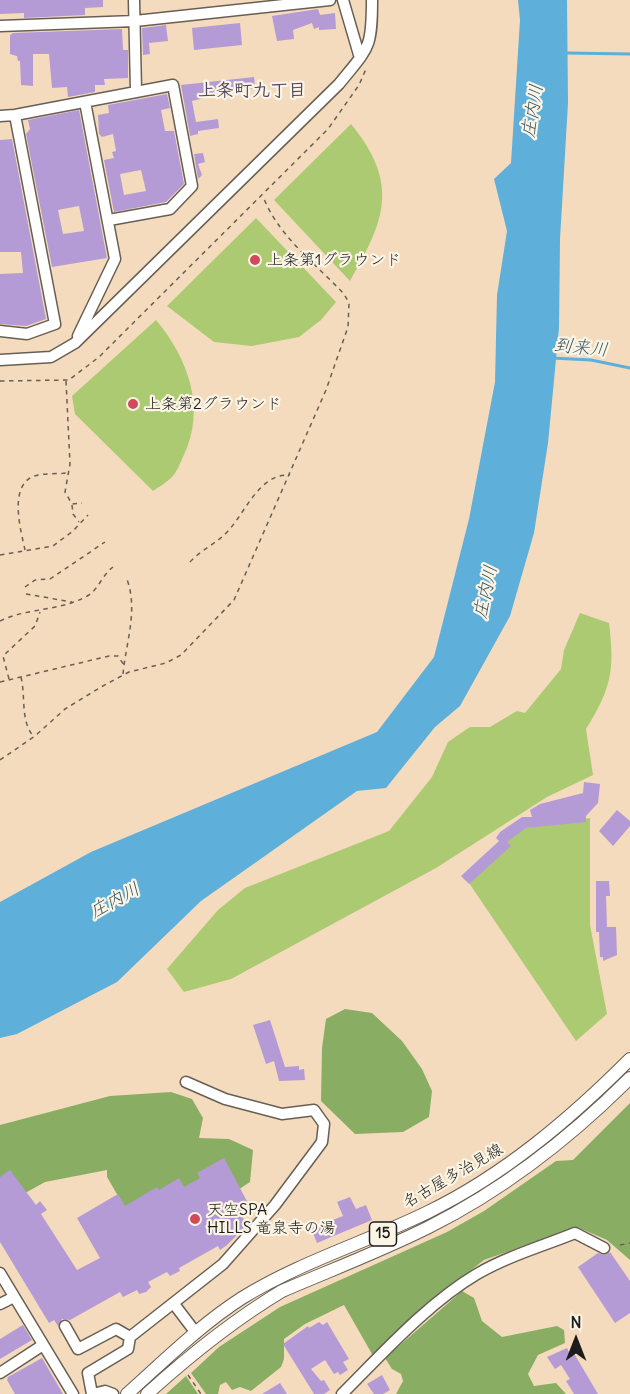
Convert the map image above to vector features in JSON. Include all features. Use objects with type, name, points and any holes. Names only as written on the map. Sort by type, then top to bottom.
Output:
[{"type":"main road","name":"名古屋多治見線","points":[[127,1394],[196,1333],[243,1298],[286,1274],[384,1233],[477,1184],[516,1160],[567,1118],[630,1059]]},
{"type":"main road","name":"名古屋多治見線","points":[[147,1394],[234,1321],[282,1292],[393,1244],[480,1200],[506,1183],[602,1107],[630,1078]]},
{"type":"street","points":[[134,0],[136,91]]},
{"type":"street","points":[[0,26],[135,21],[330,0]]},
{"type":"street","points":[[343,0],[360,58]]},
{"type":"street","points":[[0,360],[51,357],[75,343],[339,84],[368,48],[372,35],[372,0]]},
{"type":"street","points":[[0,116],[173,85],[192,186],[171,209],[109,220]]},
{"type":"street","points":[[75,343],[115,260],[109,220],[84,102]]},
{"type":"street","points":[[0,331],[27,334],[55,324],[15,115]]},
{"type":"street","points":[[112,1394],[105,1391],[92,1394],[88,1372],[128,1349],[130,1337],[223,1264],[275,1205],[322,1142],[324,1124],[314,1110],[282,1114],[225,1099],[186,1082]]},
{"type":"street","points":[[342,1394],[397,1339],[475,1276],[495,1264],[576,1233],[604,1248]]},
{"type":"street","points":[[0,1273],[73,1394]]},
{"type":"street","points":[[0,1304],[14,1297]]},
{"type":"street","points":[[174,1304],[196,1333]]},
{"type":"street","points":[[65,1326],[78,1349],[116,1329],[130,1337]]},
{"type":"street","points":[[0,1373],[43,1345]]},
{"type":"path","points":[[0,381],[66,380],[78,374],[113,345],[263,196],[341,113],[359,86],[368,65],[368,48]]},
{"type":"path","points":[[0,760],[34,737],[77,701],[123,675],[173,660],[234,600],[290,475],[345,338],[349,303],[344,294],[286,233],[269,211],[263,196]]},
{"type":"path","points":[[66,380],[70,464],[65,492],[72,504],[73,514],[80,523]]},
{"type":"path","points":[[25,550],[17,517],[21,492],[28,480],[38,475],[68,473]]},
{"type":"path","points":[[190,562],[231,528],[271,478],[290,475]]},
{"type":"path","points":[[72,504],[82,503]]},
{"type":"path","points":[[0,555],[53,546],[73,531],[88,515]]},
{"type":"path","points":[[25,587],[35,580],[46,581],[57,575],[105,542]]},
{"type":"path","points":[[0,621],[24,610],[41,611],[89,595],[105,573],[113,567]]},
{"type":"path","points":[[123,675],[132,613],[132,595],[126,577]]},
{"type":"path","points":[[26,594],[72,602]]},
{"type":"path","points":[[9,680],[3,656],[35,626],[41,611]]},
{"type":"path","points":[[0,682],[115,655],[124,665]]},
{"type":"path","points":[[20,676],[26,708],[26,726],[34,737]]},
{"type":"path","points":[[620,1245],[630,1243]]},
{"type":"path","points":[[180,1364],[201,1394]]},
{"type":"green space","points":[[351,124],[366,145],[376,165],[381,184],[382,202],[379,220],[372,239],[350,281],[274,200]]},
{"type":"green space","name":"上条第1グラウンド","points":[[256,218],[336,302],[321,320],[299,337],[252,346],[214,342],[167,306]]},
{"type":"green space","name":"上条第2グラウンド","points":[[156,320],[185,367],[193,403],[193,421],[190,439],[177,470],[170,479],[153,491],[75,414],[72,396]]},
{"type":"green space","points":[[580,613],[609,623],[611,639],[611,667],[606,690],[586,729],[593,775],[547,797],[436,868],[231,979],[184,992],[167,969],[218,910],[245,888],[389,831],[432,777],[448,742],[470,727],[490,727],[517,711],[525,713],[561,669],[564,650]]},
{"type":"green space","points":[[590,818],[590,925],[607,1014],[576,1041],[467,880],[520,829]]},
{"type":"green space","points":[[345,1009],[372,1013],[402,1041],[422,1069],[432,1091],[429,1117],[403,1132],[355,1134],[321,1101],[322,1048],[326,1019]]},
{"type":"green space","points":[[171,1092],[192,1099],[203,1118],[199,1138],[229,1139],[253,1150],[250,1182],[209,1209],[125,1208],[107,1177],[107,1170],[45,1182],[0,1207],[0,1125],[110,1096]]},
{"type":"green space","points":[[630,1103],[630,1260],[607,1240],[577,1227],[484,1260],[433,1300],[376,1353],[372,1354],[344,1305],[305,1324],[284,1339],[284,1359],[281,1367],[251,1391],[240,1387],[232,1390],[226,1382],[220,1385],[218,1394],[206,1394],[191,1373],[219,1347],[280,1307],[447,1232],[484,1211],[556,1161],[573,1160]]},
{"type":"green space","points":[[462,1291],[474,1298],[482,1321],[502,1337],[557,1326],[564,1330],[565,1343],[538,1355],[528,1374],[534,1386],[556,1383],[566,1394],[396,1394],[403,1381],[401,1374],[392,1369],[385,1358]]},
{"type":"green space","points":[[186,1376],[198,1394],[166,1394]]},
{"type":"water","name":"庄内川","points":[[518,0],[567,0],[568,103],[560,239],[559,328],[548,443],[534,533],[510,616],[460,706],[435,727],[386,788],[357,791],[201,901],[117,982],[17,1034],[0,1038],[0,902],[91,852],[377,732],[434,657],[469,519],[495,382],[497,295],[507,231],[494,179],[511,163],[520,20]]},
{"type":"building","points":[[0,0],[103,0],[103,7],[85,8],[85,15],[24,18],[24,13],[0,14]]},
{"type":"building","points":[[318,9],[320,15],[335,13],[336,29],[319,30],[319,27],[314,29],[312,23],[293,30],[294,39],[277,41],[272,16]]},
{"type":"building","points":[[240,23],[242,45],[194,50],[192,28]]},
{"type":"building","points":[[166,25],[168,41],[149,43],[150,54],[143,55],[142,28]]},
{"type":"building","points":[[122,29],[123,50],[128,50],[128,78],[104,79],[105,85],[95,85],[95,92],[68,97],[67,87],[52,88],[49,54],[33,54],[33,86],[21,85],[20,61],[17,56],[10,54],[10,35],[13,33]]},
{"type":"building","points":[[254,77],[255,88],[216,93],[217,95],[192,101],[196,122],[218,119],[219,128],[198,131],[198,134],[190,136],[181,85]]},
{"type":"building","points":[[167,94],[170,108],[161,110],[165,131],[174,131],[184,184],[166,202],[114,212],[104,160],[114,158],[112,152],[116,151],[113,134],[102,137],[99,134],[98,115],[109,113],[108,105]],"holes":[[[141,170],[146,191],[124,195],[120,174]]]},
{"type":"building","points":[[79,110],[107,258],[52,267],[26,134],[30,129],[28,120]],"holes":[[[79,206],[84,231],[63,234],[58,210]]]},
{"type":"building","points":[[12,139],[46,319],[26,326],[0,324],[0,274],[23,273],[21,252],[0,252],[0,140]]},
{"type":"building","points":[[203,153],[205,162],[198,164],[202,175],[198,179],[194,154]]},
{"type":"building","points":[[584,782],[600,784],[598,803],[586,816],[586,822],[526,828],[507,842],[511,846],[469,884],[461,876],[499,841],[496,838],[500,832],[522,817],[532,817],[530,810],[540,804],[583,793]]},
{"type":"building","points":[[617,810],[630,821],[630,826],[613,846],[599,831]]},
{"type":"building","points":[[596,881],[609,881],[610,896],[606,896],[607,927],[616,927],[617,955],[603,961],[603,957],[600,957],[599,932],[596,932]]},
{"type":"building","points":[[270,1020],[285,1067],[299,1066],[299,1070],[304,1069],[305,1080],[279,1081],[274,1061],[266,1064],[253,1025]]},
{"type":"building","points":[[224,1158],[250,1207],[240,1213],[247,1225],[227,1245],[220,1250],[218,1246],[179,1268],[180,1271],[170,1276],[167,1272],[148,1282],[151,1287],[146,1292],[139,1294],[137,1290],[123,1297],[120,1292],[70,1320],[62,1319],[58,1326],[54,1320],[49,1323],[0,1242],[0,1177],[10,1170],[36,1205],[40,1201],[47,1210],[41,1214],[77,1270],[100,1258],[77,1218],[118,1194],[125,1206],[157,1187],[159,1190],[179,1178],[184,1187],[200,1178],[197,1173]]},
{"type":"building","points":[[350,1197],[356,1209],[366,1205],[372,1220],[317,1243],[311,1228],[343,1216],[337,1202]]},
{"type":"building","points":[[610,1252],[630,1281],[630,1313],[615,1323],[578,1267],[598,1253],[605,1255]]},
{"type":"building","points":[[319,1322],[323,1325],[327,1322],[349,1359],[343,1362],[348,1370],[340,1375],[338,1372],[334,1374],[325,1360],[311,1369],[321,1381],[324,1380],[330,1390],[324,1394],[314,1394],[283,1344],[308,1326],[309,1328]]},
{"type":"building","points":[[23,1325],[32,1340],[0,1359],[0,1339]]},
{"type":"building","points":[[567,1348],[569,1352],[572,1350],[598,1394],[574,1394],[566,1381],[570,1379],[561,1365],[555,1369],[547,1357]]},
{"type":"building","points":[[42,1358],[63,1394],[15,1394],[7,1380],[8,1377]]},
{"type":"building","points":[[382,1375],[390,1390],[383,1394],[374,1394],[367,1384]]},
{"type":"building","points":[[280,1383],[287,1394],[262,1394]]},
{"type":"waterway","points":[[566,53],[630,54]]},
{"type":"waterway","name":"到来川","points":[[552,358],[591,360],[630,368]]},
{"type":"place","name":"上条第1グラウンド","points":[[255,260]]},
{"type":"place","name":"上条第2グラウンド","points":[[133,404]]},
{"type":"place","name":"天空SPA HILLS 竜泉寺の湯","points":[[195,1219]]},
{"type":"district","name":"上条町九丁目","points":[[252,91]]}]
